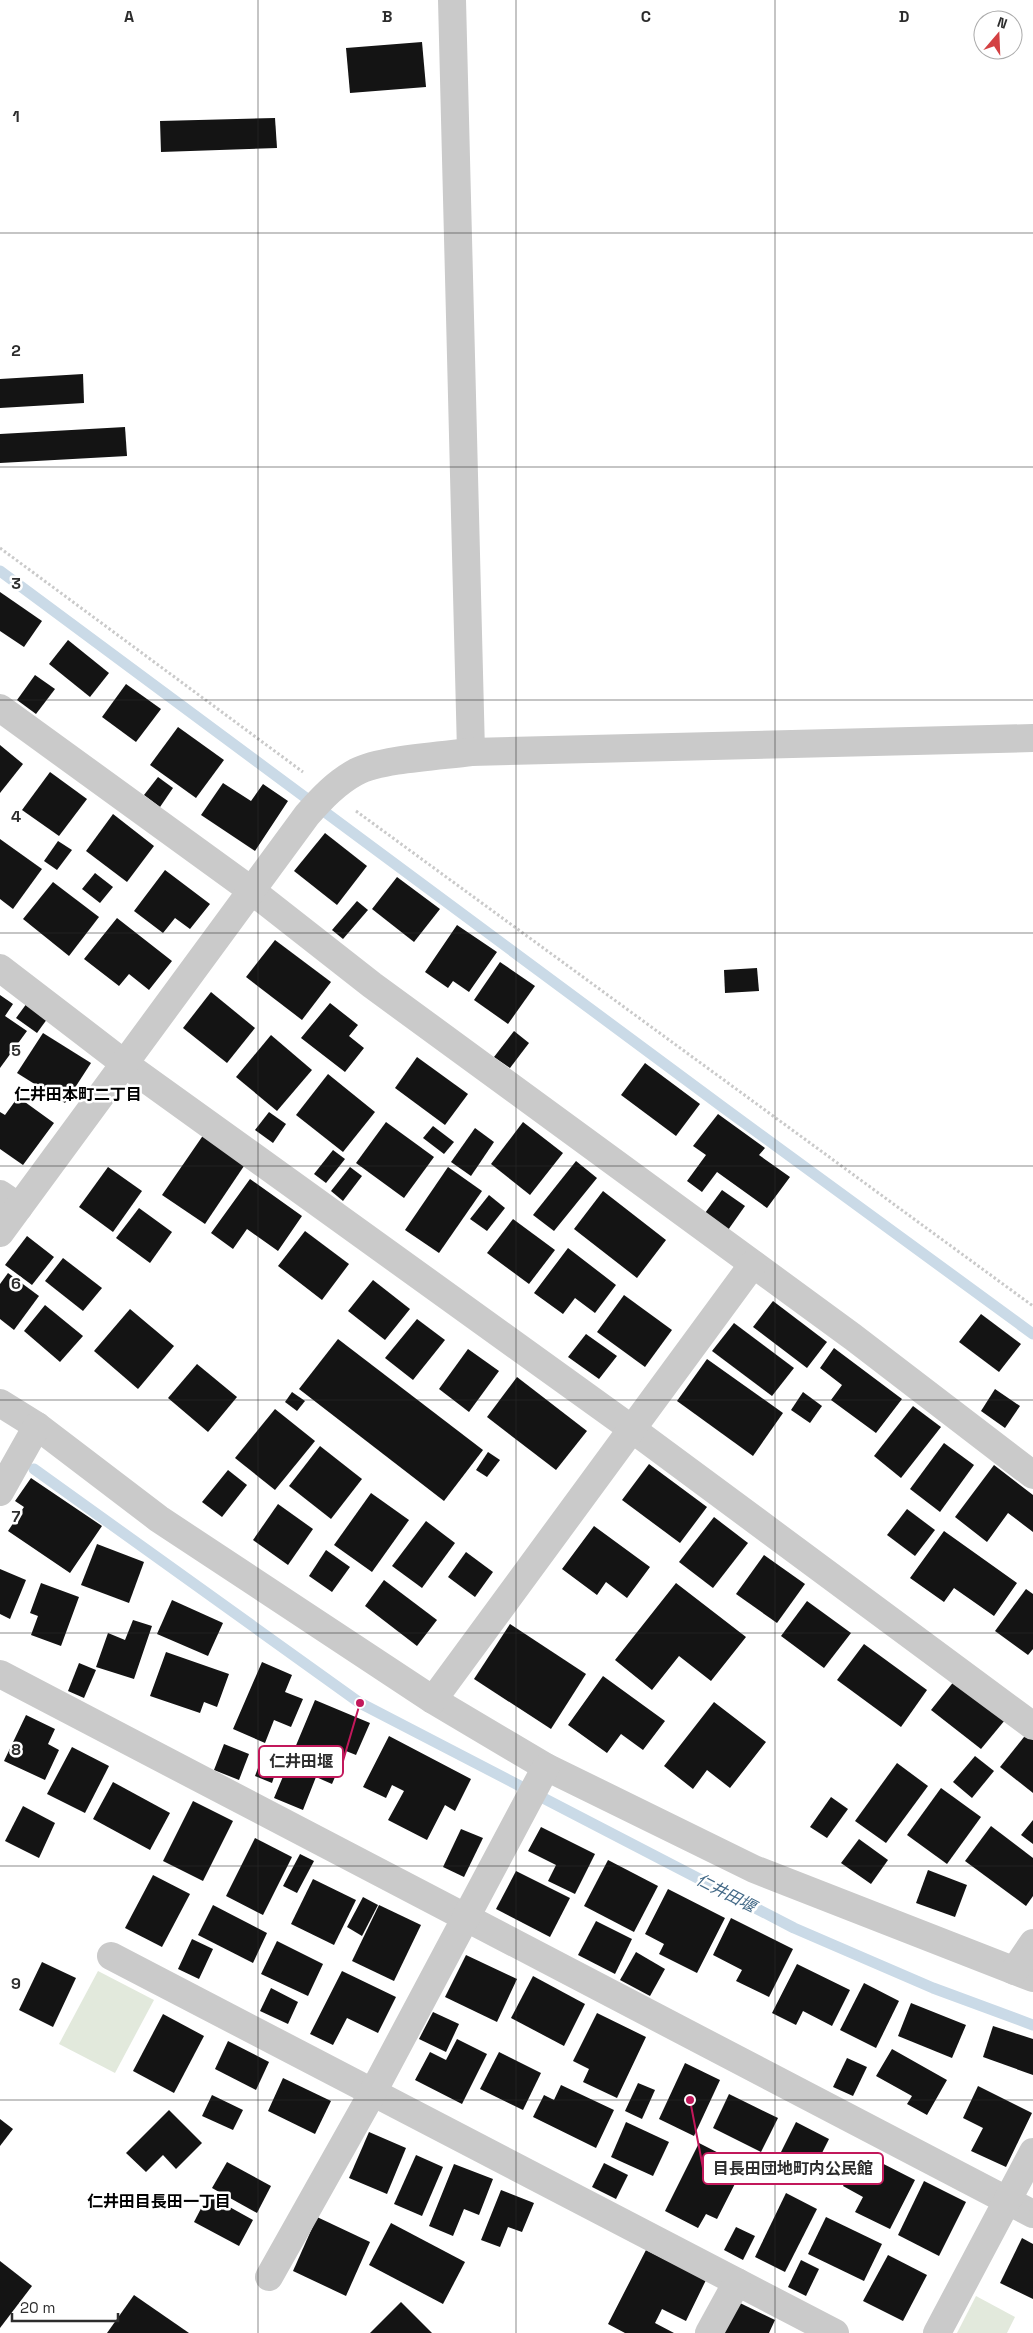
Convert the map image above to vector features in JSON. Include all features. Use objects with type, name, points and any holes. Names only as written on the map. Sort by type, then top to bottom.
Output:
[{"type":"street","points":[[452,0],[471,752]]},
{"type":"street","points":[[0,708],[252,891],[372,985],[853,1337],[1033,1475]]},
{"type":"street","points":[[0,1234],[10,1200],[125,1064],[307,815],[327,793],[358,772],[386,764],[471,752],[1033,738]]},
{"type":"street","points":[[0,968],[125,1064],[632,1430],[1033,1726]]},
{"type":"street","points":[[433,1700],[753,1264]]},
{"type":"street","points":[[0,1403],[37,1426],[159,1519],[433,1700],[546,1767],[754,1869],[1023,1974],[1033,1943]]},
{"type":"street","points":[[0,1492],[37,1426]]},
{"type":"street","points":[[0,1674],[1033,2214]]},
{"type":"street","points":[[269,2277],[373,2092],[546,1767]]},
{"type":"street","points":[[111,1956],[835,2333]]},
{"type":"street","points":[[937,2333],[1033,2152]]},
{"type":"street","points":[[709,2333],[737,2282]]},
{"type":"path","points":[[0,548],[327,793],[1033,1306]]},
{"type":"shaded area","points":[[98,1971],[154,2000],[115,2073],[59,2044]]},
{"type":"shaded area","points":[[976,2296],[1015,2317],[1007,2333],[957,2333]]},
{"type":"building","points":[[422,42],[426,87],[350,93],[346,48]]},
{"type":"building","points":[[275,118],[277,148],[161,152],[160,121]]},
{"type":"building","points":[[83,374],[84,403],[0,408],[0,379]]},
{"type":"building","points":[[125,427],[127,456],[0,463],[0,434]]},
{"type":"building","points":[[0,592],[42,621],[24,647],[0,631]]},
{"type":"building","points":[[68,640],[109,673],[90,697],[49,664]]},
{"type":"building","points":[[35,675],[55,689],[36,714],[17,700]]},
{"type":"building","points":[[126,684],[161,709],[136,742],[102,717]]},
{"type":"building","points":[[178,727],[224,760],[196,798],[150,765]]},
{"type":"building","points":[[0,745],[23,764],[0,793]]},
{"type":"building","points":[[50,772],[87,799],[59,836],[22,810]]},
{"type":"building","points":[[158,777],[173,788],[160,807],[144,795]]},
{"type":"building","points":[[223,783],[251,801],[263,784],[288,801],[255,851],[201,815]]},
{"type":"building","points":[[113,814],[154,846],[127,882],[86,851]]},
{"type":"building","points":[[325,833],[367,866],[337,905],[294,871]]},
{"type":"building","points":[[0,839],[42,869],[13,909],[0,899]]},
{"type":"building","points":[[58,841],[72,850],[57,870],[44,861]]},
{"type":"building","points":[[165,870],[210,904],[190,929],[175,918],[163,933],[134,911]]},
{"type":"building","points":[[95,873],[113,887],[100,903],[82,889]]},
{"type":"building","points":[[397,877],[440,909],[414,942],[372,909]]},
{"type":"building","points":[[53,882],[99,917],[69,956],[23,919]]},
{"type":"building","points":[[357,901],[368,910],[343,939],[332,930]]},
{"type":"building","points":[[117,918],[172,961],[149,990],[129,974],[119,986],[84,959]]},
{"type":"building","points":[[457,925],[497,952],[469,992],[453,981],[448,988],[425,972]]},
{"type":"building","points":[[275,940],[331,982],[302,1020],[246,977]]},
{"type":"building","points":[[500,962],[535,986],[508,1024],[474,1000]]},
{"type":"building","points":[[757,968],[759,991],[725,993],[724,970]]},
{"type":"building","points":[[211,992],[255,1028],[227,1063],[183,1028]]},
{"type":"building","points":[[0,995],[13,1004],[5,1016],[27,1031],[0,1068]]},
{"type":"building","points":[[30,999],[50,1015],[37,1033],[16,1018]]},
{"type":"building","points":[[330,1003],[358,1025],[349,1036],[364,1048],[345,1072],[301,1038]]},
{"type":"building","points":[[514,1031],[529,1043],[510,1068],[494,1057]]},
{"type":"building","points":[[43,1033],[91,1063],[65,1103],[17,1073]]},
{"type":"building","points":[[271,1035],[312,1070],[277,1111],[236,1077]]},
{"type":"building","points":[[417,1057],[468,1094],[445,1125],[395,1088]]},
{"type":"building","points":[[645,1063],[700,1104],[676,1136],[621,1095]]},
{"type":"building","points":[[328,1074],[375,1112],[343,1152],[296,1115]]},
{"type":"building","points":[[18,1097],[54,1123],[23,1165],[0,1149],[0,1112],[5,1115]]},
{"type":"building","points":[[269,1112],[286,1124],[273,1143],[255,1130]]},
{"type":"building","points":[[718,1114],[765,1148],[759,1155],[790,1177],[767,1208],[717,1172],[702,1192],[687,1181],[706,1155],[693,1146]]},
{"type":"building","points":[[386,1122],[434,1157],[404,1198],[356,1163]]},
{"type":"building","points":[[523,1122],[563,1153],[530,1195],[491,1164]]},
{"type":"building","points":[[433,1126],[454,1142],[444,1154],[423,1138]]},
{"type":"building","points":[[475,1128],[494,1142],[471,1176],[451,1162]]},
{"type":"building","points":[[204,1134],[246,1163],[205,1224],[162,1195]]},
{"type":"building","points":[[333,1150],[345,1159],[326,1183],[314,1174]]},
{"type":"building","points":[[576,1161],[597,1178],[554,1231],[533,1215]]},
{"type":"building","points":[[108,1167],[142,1191],[113,1232],[79,1207]]},
{"type":"building","points":[[350,1167],[362,1176],[343,1201],[331,1191]]},
{"type":"building","points":[[448,1167],[482,1191],[439,1253],[405,1230]]},
{"type":"building","points":[[250,1179],[302,1216],[278,1251],[247,1229],[233,1249],[211,1233]]},
{"type":"building","points":[[722,1190],[745,1206],[728,1230],[705,1213]]},
{"type":"building","points":[[603,1191],[666,1240],[637,1278],[574,1229]]},
{"type":"building","points":[[489,1195],[505,1208],[487,1231],[470,1219]]},
{"type":"building","points":[[139,1208],[172,1232],[150,1263],[116,1238]]},
{"type":"building","points":[[513,1219],[555,1250],[529,1284],[487,1253]]},
{"type":"building","points":[[305,1231],[349,1264],[322,1300],[278,1266]]},
{"type":"building","points":[[27,1236],[54,1257],[32,1285],[5,1265]]},
{"type":"building","points":[[568,1248],[616,1285],[595,1313],[575,1298],[563,1314],[534,1293]]},
{"type":"building","points":[[63,1258],[102,1288],[83,1311],[45,1281]]},
{"type":"building","points":[[8,1273],[39,1296],[14,1330],[0,1319],[0,1284]]},
{"type":"building","points":[[373,1280],[410,1309],[385,1340],[348,1311]]},
{"type":"building","points":[[624,1295],[672,1330],[645,1367],[597,1332]]},
{"type":"building","points":[[773,1301],[827,1342],[807,1368],[753,1327]]},
{"type":"building","points":[[45,1305],[83,1336],[60,1362],[24,1331]]},
{"type":"building","points":[[130,1309],[174,1346],[138,1389],[94,1351]]},
{"type":"building","points":[[981,1314],[1021,1344],[999,1372],[959,1342]]},
{"type":"building","points":[[417,1319],[445,1340],[413,1380],[385,1358]]},
{"type":"building","points":[[734,1323],[794,1368],[772,1396],[712,1351]]},
{"type":"building","points":[[586,1334],[617,1356],[599,1379],[568,1357]]},
{"type":"building","points":[[338,1339],[483,1450],[444,1501],[299,1389]]},
{"type":"building","points":[[834,1348],[902,1399],[876,1433],[831,1400],[842,1385],[820,1368]]},
{"type":"building","points":[[468,1349],[499,1371],[469,1412],[439,1389]]},
{"type":"building","points":[[707,1359],[783,1413],[753,1456],[677,1401]]},
{"type":"building","points":[[197,1364],[237,1397],[208,1432],[168,1398]]},
{"type":"building","points":[[517,1377],[587,1431],[556,1470],[487,1417]]},
{"type":"building","points":[[995,1389],[1020,1406],[1005,1428],[981,1411]]},
{"type":"building","points":[[292,1392],[305,1401],[297,1411],[285,1402]]},
{"type":"building","points":[[803,1392],[822,1406],[810,1423],[791,1410]]},
{"type":"building","points":[[913,1406],[941,1427],[901,1478],[874,1456]]},
{"type":"building","points":[[275,1409],[315,1441],[275,1490],[235,1458]]},
{"type":"building","points":[[944,1443],[974,1465],[940,1512],[910,1489]]},
{"type":"building","points":[[320,1446],[362,1479],[331,1519],[289,1486]]},
{"type":"building","points":[[488,1452],[500,1460],[487,1477],[476,1470]]},
{"type":"building","points":[[649,1464],[707,1507],[680,1543],[622,1500]]},
{"type":"building","points":[[994,1465],[1033,1495],[1033,1532],[1008,1513],[987,1542],[955,1517]]},
{"type":"building","points":[[228,1470],[247,1485],[222,1517],[202,1502]]},
{"type":"building","points":[[31,1478],[102,1526],[70,1573],[8,1531],[24,1507],[15,1501]]},
{"type":"building","points":[[371,1493],[409,1520],[372,1572],[334,1545]]},
{"type":"building","points":[[278,1504],[313,1529],[288,1565],[253,1540]]},
{"type":"building","points":[[907,1509],[935,1530],[915,1556],[887,1535]]},
{"type":"building","points":[[714,1517],[748,1543],[713,1588],[679,1562]]},
{"type":"building","points":[[426,1521],[455,1543],[422,1588],[392,1566]]},
{"type":"building","points":[[594,1526],[650,1567],[627,1598],[606,1582],[597,1595],[562,1569]]},
{"type":"building","points":[[944,1531],[1017,1583],[994,1616],[954,1588],[944,1602],[910,1578]]},
{"type":"building","points":[[97,1544],[144,1562],[129,1603],[81,1585]]},
{"type":"building","points":[[326,1550],[350,1567],[332,1592],[309,1576]]},
{"type":"building","points":[[466,1552],[493,1572],[475,1597],[448,1577]]},
{"type":"building","points":[[764,1555],[805,1584],[777,1623],[736,1594]]},
{"type":"building","points":[[0,1569],[26,1580],[10,1619],[0,1614]]},
{"type":"building","points":[[384,1580],[437,1620],[417,1646],[365,1606]]},
{"type":"building","points":[[41,1583],[79,1597],[61,1646],[31,1635],[38,1616],[30,1613]]},
{"type":"building","points":[[676,1583],[746,1637],[711,1681],[679,1656],[652,1690],[615,1660]]},
{"type":"building","points":[[1026,1589],[1033,1594],[1033,1649],[1028,1655],[995,1631]]},
{"type":"building","points":[[172,1600],[223,1623],[208,1656],[157,1634]]},
{"type":"building","points":[[807,1601],[851,1633],[824,1668],[781,1636]]},
{"type":"building","points":[[133,1620],[152,1626],[134,1679],[96,1667],[108,1633],[125,1640]]},
{"type":"building","points":[[510,1624],[586,1674],[551,1729],[474,1679]]},
{"type":"building","points":[[864,1644],[927,1690],[901,1727],[837,1680]]},
{"type":"building","points":[[166,1652],[229,1674],[217,1707],[204,1702],[200,1713],[150,1696]]},
{"type":"building","points":[[262,1662],[292,1675],[285,1692],[303,1699],[291,1727],[274,1720],[265,1743],[233,1729]]},
{"type":"building","points":[[79,1663],[96,1670],[84,1698],[68,1691]]},
{"type":"building","points":[[603,1676],[665,1721],[643,1750],[621,1734],[607,1753],[568,1725]]},
{"type":"building","points":[[955,1680],[1005,1720],[981,1749],[931,1710]]},
{"type":"building","points":[[315,1700],[370,1723],[356,1755],[346,1751],[332,1784],[316,1777],[303,1810],[274,1798]]},
{"type":"building","points":[[714,1702],[766,1742],[730,1788],[707,1770],[693,1789],[664,1766]]},
{"type":"building","points":[[26,1715],[55,1729],[48,1744],[59,1750],[45,1780],[4,1761]]},
{"type":"building","points":[[1028,1732],[1033,1737],[1033,1793],[1000,1767]]},
{"type":"building","points":[[389,1736],[471,1779],[455,1811],[445,1805],[427,1840],[388,1820],[404,1791],[392,1785],[386,1798],[363,1787]]},
{"type":"building","points":[[224,1744],[249,1754],[239,1780],[214,1770]]},
{"type":"building","points":[[72,1747],[109,1766],[85,1813],[47,1794]]},
{"type":"building","points":[[264,1752],[280,1759],[272,1783],[255,1776]]},
{"type":"building","points":[[975,1756],[994,1771],[972,1798],[953,1782]]},
{"type":"building","points":[[897,1763],[928,1786],[886,1843],[855,1821]]},
{"type":"building","points":[[113,1782],[170,1813],[150,1850],[93,1819]]},
{"type":"building","points":[[941,1788],[981,1817],[947,1864],[907,1835]]},
{"type":"building","points":[[831,1797],[848,1809],[827,1838],[810,1827]]},
{"type":"building","points":[[193,1801],[233,1821],[203,1881],[163,1861]]},
{"type":"building","points":[[23,1806],[55,1823],[39,1858],[5,1841]]},
{"type":"building","points":[[1033,1820],[1033,1844],[1021,1835]]},
{"type":"building","points":[[991,1826],[1033,1858],[1033,1896],[1026,1906],[965,1861]]},
{"type":"building","points":[[541,1827],[595,1854],[575,1894],[548,1881],[556,1865],[528,1851]]},
{"type":"building","points":[[461,1829],[483,1838],[464,1877],[443,1867]]},
{"type":"building","points":[[255,1838],[292,1857],[263,1915],[226,1896]]},
{"type":"building","points":[[859,1839],[888,1860],[871,1884],[841,1863]]},
{"type":"building","points":[[300,1854],[314,1861],[297,1893],[283,1886]]},
{"type":"building","points":[[608,1860],[658,1886],[634,1932],[584,1906]]},
{"type":"building","points":[[928,1870],[967,1885],[955,1917],[916,1903]]},
{"type":"building","points":[[516,1871],[570,1898],[550,1937],[496,1909]]},
{"type":"building","points":[[153,1875],[190,1894],[162,1947],[125,1928]]},
{"type":"building","points":[[313,1879],[356,1900],[334,1945],[291,1924]]},
{"type":"building","points":[[668,1889],[725,1918],[697,1973],[659,1954],[664,1944],[645,1934]]},
{"type":"building","points":[[363,1897],[378,1905],[362,1936],[347,1927]]},
{"type":"building","points":[[213,1905],[267,1933],[253,1963],[198,1935]]},
{"type":"building","points":[[379,1905],[421,1925],[394,1981],[352,1961]]},
{"type":"building","points":[[731,1918],[793,1949],[769,1997],[736,1981],[742,1970],[713,1955]]},
{"type":"building","points":[[596,1921],[632,1939],[615,1974],[578,1955]]},
{"type":"building","points":[[192,1939],[213,1949],[199,1979],[178,1969]]},
{"type":"building","points":[[277,1941],[323,1964],[308,1996],[261,1974]]},
{"type":"building","points":[[636,1952],[665,1969],[650,1996],[620,1980]]},
{"type":"building","points":[[466,1955],[517,1979],[497,2022],[445,1997]]},
{"type":"building","points":[[42,1962],[76,1978],[53,2027],[19,2010]]},
{"type":"building","points":[[797,1964],[850,1990],[832,2026],[803,2011],[796,2025],[772,2013]]},
{"type":"building","points":[[342,1971],[396,1997],[378,2033],[347,2018],[333,2045],[310,2034]]},
{"type":"building","points":[[533,1976],[585,2004],[564,2046],[511,2018]]},
{"type":"building","points":[[864,1983],[899,2001],[876,2048],[840,2030]]},
{"type":"building","points":[[271,1988],[298,2002],[288,2024],[260,2011]]},
{"type":"building","points":[[911,2003],[966,2025],[952,2058],[898,2036]]},
{"type":"building","points":[[433,2012],[459,2024],[446,2052],[419,2039]]},
{"type":"building","points":[[597,2013],[646,2037],[617,2098],[583,2082],[589,2069],[573,2061]]},
{"type":"building","points":[[163,2014],[204,2036],[174,2093],[133,2071]]},
{"type":"building","points":[[993,2026],[1033,2039],[1033,2075],[983,2057]]},
{"type":"building","points":[[457,2039],[487,2054],[462,2104],[415,2080],[430,2052],[446,2060]]},
{"type":"building","points":[[228,2041],[269,2062],[256,2090],[215,2069]]},
{"type":"building","points":[[892,2049],[947,2080],[927,2115],[907,2104],[912,2096],[876,2076]]},
{"type":"building","points":[[499,2052],[541,2073],[523,2110],[480,2089]]},
{"type":"building","points":[[847,2058],[867,2067],[853,2096],[833,2087]]},
{"type":"building","points":[[685,2063],[720,2080],[694,2136],[659,2119]]},
{"type":"building","points":[[283,2078],[331,2101],[315,2134],[268,2111]]},
{"type":"building","points":[[638,2083],[655,2090],[642,2119],[625,2111]]},
{"type":"building","points":[[561,2085],[614,2110],[596,2148],[533,2117],[544,2095],[554,2100]]},
{"type":"building","points":[[978,2086],[1032,2113],[1006,2167],[971,2151],[983,2128],[963,2118]]},
{"type":"building","points":[[729,2094],[778,2118],[761,2152],[713,2128]]},
{"type":"building","points":[[212,2095],[243,2110],[233,2130],[202,2116]]},
{"type":"building","points":[[169,2110],[202,2143],[176,2169],[163,2155],[146,2172],[126,2153]]},
{"type":"building","points":[[0,2119],[13,2129],[0,2146]]},
{"type":"building","points":[[626,2122],[669,2142],[653,2176],[611,2157]]},
{"type":"building","points":[[796,2122],[829,2139],[812,2173],[779,2156]]},
{"type":"building","points":[[369,2132],[406,2148],[387,2194],[349,2178]]},
{"type":"building","points":[[699,2143],[744,2166],[717,2219],[706,2214],[698,2228],[665,2211]]},
{"type":"building","points":[[860,2152],[915,2180],[890,2229],[855,2212],[863,2197],[843,2186]]},
{"type":"building","points":[[416,2155],[443,2167],[422,2216],[394,2204]]},
{"type":"building","points":[[227,2162],[271,2186],[257,2213],[212,2188]]},
{"type":"building","points":[[604,2163],[628,2175],[616,2199],[592,2187]]},
{"type":"building","points":[[454,2164],[493,2179],[479,2215],[464,2209],[453,2236],[429,2226]]},
{"type":"building","points":[[924,2181],[966,2202],[939,2256],[898,2235]]},
{"type":"building","points":[[501,2190],[534,2203],[522,2232],[508,2227],[500,2247],[481,2240]]},
{"type":"building","points":[[786,2193],[817,2209],[785,2272],[755,2257]]},
{"type":"building","points":[[208,2195],[253,2220],[239,2246],[194,2222]]},
{"type":"building","points":[[317,2217],[370,2242],[346,2296],[293,2271]]},
{"type":"building","points":[[826,2217],[882,2244],[864,2281],[808,2254]]},
{"type":"building","points":[[391,2223],[465,2262],[443,2304],[369,2265]]},
{"type":"building","points":[[736,2227],[755,2236],[743,2260],[724,2250]]},
{"type":"building","points":[[1022,2238],[1033,2244],[1033,2299],[1000,2283]]},
{"type":"building","points":[[646,2250],[706,2280],[686,2321],[662,2309],[655,2323],[674,2333],[625,2333],[608,2324]]},
{"type":"building","points":[[888,2255],[927,2275],[903,2321],[863,2301]]},
{"type":"building","points":[[801,2260],[819,2269],[806,2296],[788,2287]]},
{"type":"building","points":[[0,2261],[32,2286],[0,2328]]},
{"type":"building","points":[[134,2295],[189,2333],[107,2333]]},
{"type":"building","points":[[401,2302],[432,2333],[370,2333]]},
{"type":"building","points":[[740,2303],[775,2320],[769,2333],[724,2333]]},
{"type":"waterway","points":[[0,571],[724,1108],[1033,1334]]},
{"type":"waterway","name":"仁井田堰","points":[[34,1469],[360,1703],[794,1928],[933,1988],[1033,2025]]},
{"type":"place","name":"仁井田堰","points":[[360,1703]]},
{"type":"place","name":"目長田団地町内公民館","points":[[690,2100]]},
{"type":"district","name":"仁井田本町二丁目","points":[[78,1094]]},
{"type":"district","name":"仁井田目長田一丁目","points":[[159,2201]]}]
